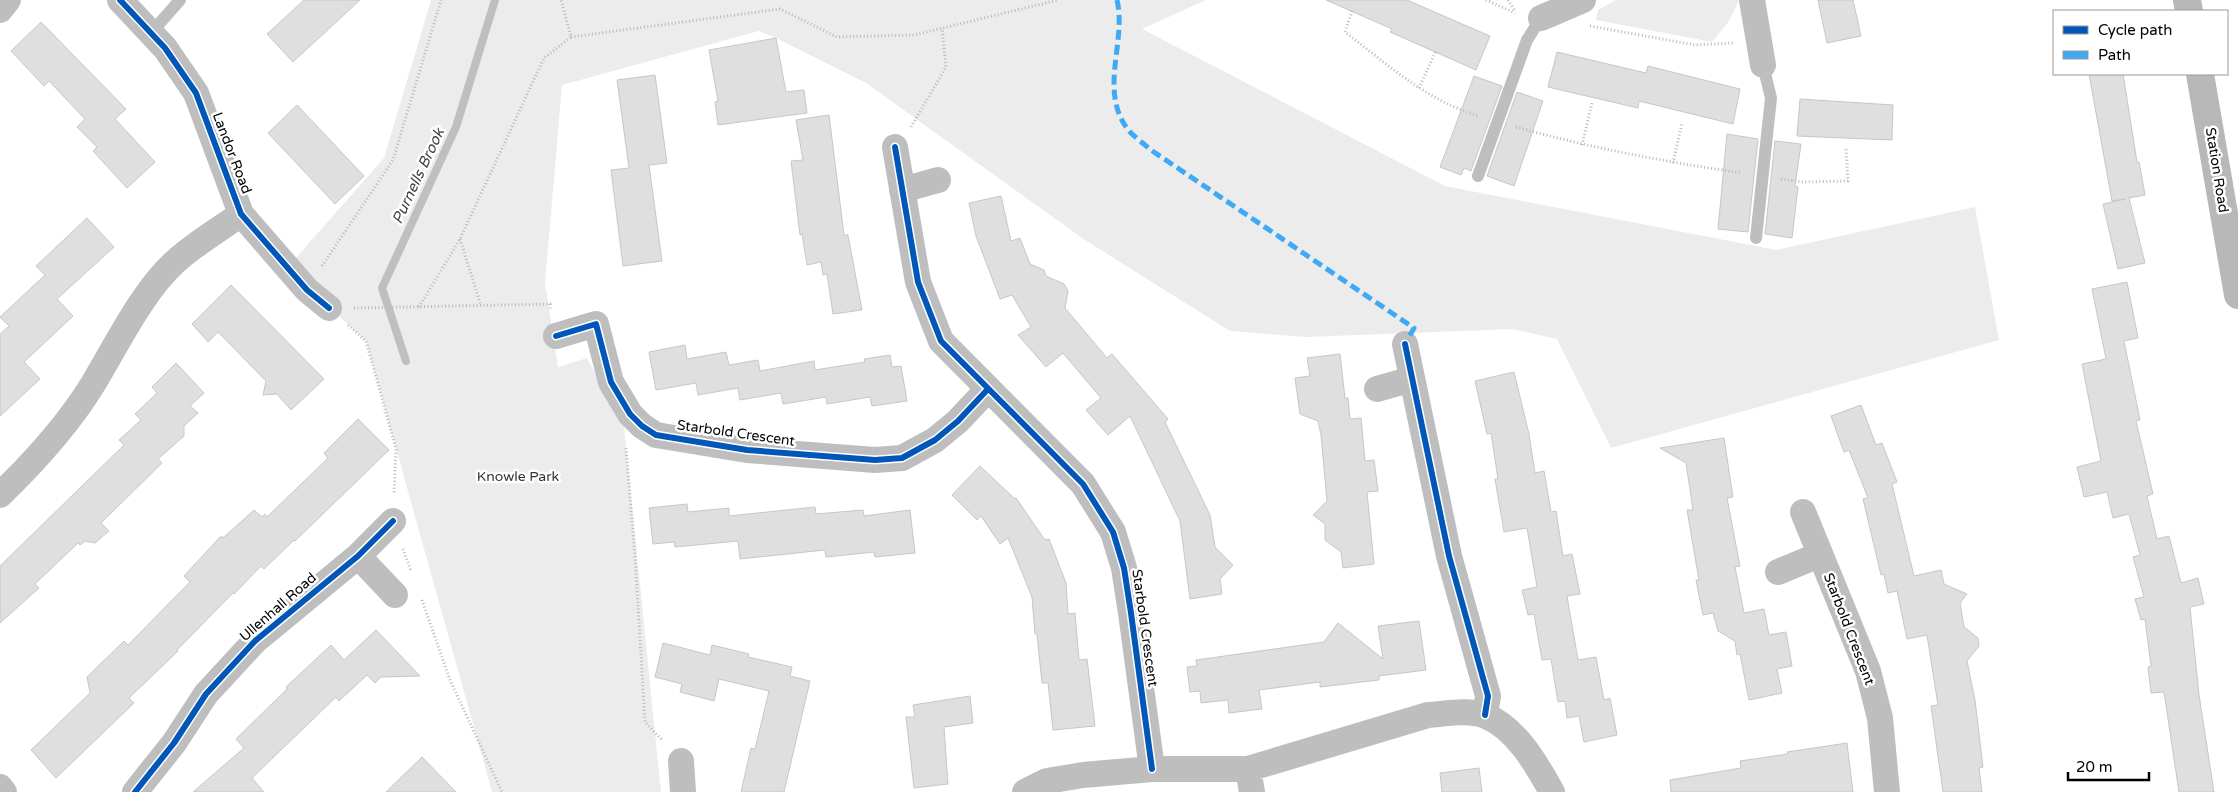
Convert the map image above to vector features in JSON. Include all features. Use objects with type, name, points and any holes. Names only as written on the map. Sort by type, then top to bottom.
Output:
[{"type":"main road","name":"Station Road","points":[[2200,75],[2238,295]]},
{"type":"street","points":[[0,10],[8,0]]},
{"type":"street","name":"Landor Road","points":[[120,0],[165,48],[196,93],[241,214],[306,290],[329,308]]},
{"type":"street","points":[[1752,0],[1762,54]]},
{"type":"street","points":[[1529,16],[1576,7]]},
{"type":"street","name":"Starbold Crescent","points":[[895,146],[918,282],[941,341],[1083,484],[1113,532],[1124,568],[1130,604],[1152,769]]},
{"type":"street","points":[[902,190],[938,180]]},
{"type":"street","name":"Landor Road","points":[[0,495],[28,468],[61,428],[92,386],[148,293],[175,261],[241,214]]},
{"type":"street","name":"Starbold Crescent","points":[[556,336],[596,324],[611,382],[630,414],[642,426],[656,435],[747,450],[875,460],[902,458],[935,440],[958,421],[988,389]]},
{"type":"street","points":[[1405,344],[1449,556],[1488,696],[1485,715]]},
{"type":"street","points":[[1377,389],[1412,379]]},
{"type":"street","name":"Starbold Crescent","points":[[1803,512],[1868,671],[1880,718],[1887,792]]},
{"type":"street","name":"Ullenhall Road","points":[[135,792],[174,743],[206,694],[230,667],[255,641],[358,556],[393,521]]},
{"type":"street","name":"Starbold Crescent","points":[[1778,572],[1819,555]]},
{"type":"street","points":[[358,556],[407,596]]},
{"type":"street","points":[[1025,792],[1047,781],[1083,775],[1152,769],[1250,781],[1428,715],[1457,712],[1485,715],[1503,726],[1519,743],[1552,792]]},
{"type":"street","points":[[682,761],[683,792]]},
{"type":"street","points":[[0,787],[4,792]]},
{"type":"lane","points":[[151,32],[180,0]]},
{"type":"lane","points":[[1478,176],[1527,40],[1529,16]]},
{"type":"lane","points":[[1756,238],[1771,98],[1762,54]]},
{"type":"path","points":[[306,290],[393,160],[441,0]]},
{"type":"path","points":[[561,0],[571,37]]},
{"type":"path","points":[[419,308],[460,239],[544,58],[571,37],[780,9],[837,37],[914,35],[1058,0]]},
{"type":"path","points":[[1508,0],[1529,16]]},
{"type":"path","points":[[1576,7],[1695,44],[1762,54]]},
{"type":"path","points":[[1352,11],[1345,32],[1419,88],[1455,109],[1582,145],[1673,163],[1802,182],[1848,181],[1846,148]]},
{"type":"path","points":[[895,146],[916,120],[946,67],[942,28]]},
{"type":"path","points":[[1419,88],[1436,51]]},
{"type":"path","points":[[1582,145],[1592,103]]},
{"type":"path","points":[[1673,163],[1682,122]]},
{"type":"path","points":[[460,239],[481,306]]},
{"type":"path","points":[[329,308],[419,308],[550,304],[556,336]]},
{"type":"path","points":[[329,308],[366,341],[396,449],[393,521],[413,577]]},
{"type":"path","points":[[630,414],[624,427],[635,556],[645,722],[682,761]]},
{"type":"path","points":[[407,596],[450,680],[502,792]]},
{"type":"green space","name":"Knowle Park","points":[[431,0],[1206,0],[1142,29],[1445,186],[1776,250],[1975,207],[1999,340],[1611,448],[1557,339],[1513,329],[1306,337],[1230,331],[1085,240],[866,83],[759,31],[562,85],[545,283],[558,367],[587,358],[624,427],[661,792],[492,792],[366,341],[287,268],[384,158]]},
{"type":"green space","points":[[1616,0],[1739,0],[1729,21],[1712,42],[1596,20],[1598,10]]},
{"type":"building","points":[[304,0],[360,0],[293,62],[267,34]]},
{"type":"building","points":[[1326,0],[1407,0],[1490,36],[1476,70],[1390,32],[1392,29]]},
{"type":"building","points":[[1818,0],[1853,0],[1861,36],[1827,43]]},
{"type":"building","points":[[41,22],[126,109],[115,119],[155,162],[127,188],[93,151],[97,147],[77,127],[85,119],[49,81],[44,86],[11,51]]},
{"type":"building","points":[[776,38],[786,92],[804,90],[807,113],[718,125],[715,102],[718,101],[709,50]]},
{"type":"building","points":[[1557,52],[1646,73],[1648,66],[1740,89],[1733,124],[1639,101],[1638,108],[1548,87]]},
{"type":"building","points":[[655,75],[667,163],[649,165],[662,261],[623,266],[611,170],[629,168],[617,80]]},
{"type":"building","points":[[2089,75],[2123,75],[2137,162],[2139,162],[2145,195],[2129,198],[2145,263],[2118,269],[2103,204],[2125,199],[2112,201]]},
{"type":"building","points":[[1474,76],[1502,86],[1471,171],[1464,168],[1461,175],[1440,167]]},
{"type":"building","points":[[1517,92],[1543,101],[1514,186],[1487,176]]},
{"type":"building","points":[[1800,99],[1893,105],[1892,140],[1797,136]]},
{"type":"building","points":[[297,105],[364,176],[335,204],[268,133]]},
{"type":"building","points":[[829,115],[844,235],[848,235],[862,310],[833,314],[827,274],[823,275],[821,262],[807,265],[802,234],[800,235],[791,161],[803,160],[796,120]]},
{"type":"building","points":[[1727,134],[1758,139],[1748,232],[1718,229]]},
{"type":"building","points":[[1775,141],[1801,144],[1795,186],[1798,187],[1792,238],[1765,234]]},
{"type":"building","points":[[1001,196],[1011,241],[1020,238],[1030,264],[1044,270],[1046,276],[1064,284],[1068,291],[1065,308],[1107,358],[1112,354],[1168,419],[1165,422],[1210,515],[1215,547],[1233,565],[1220,579],[1222,594],[1190,599],[1180,521],[1130,416],[1108,435],[1086,410],[1101,398],[1063,353],[1046,367],[1018,335],[1031,327],[1012,295],[1000,299],[976,236],[969,203]]},
{"type":"building","points":[[87,218],[114,247],[57,299],[73,316],[24,362],[40,379],[0,416],[0,334],[9,326],[0,317],[45,275],[36,266]]},
{"type":"building","points":[[2127,282],[2138,338],[2124,341],[2140,420],[2136,421],[2153,494],[2147,496],[2157,539],[2169,536],[2181,583],[2198,578],[2204,604],[2190,607],[2199,695],[2214,792],[2179,792],[2164,692],[2151,693],[2148,667],[2151,666],[2145,619],[2141,620],[2135,599],[2144,597],[2133,557],[2140,555],[2129,514],[2113,518],[2107,492],[2084,497],[2077,467],[2101,461],[2082,364],[2106,359],[2092,289]]},
{"type":"building","points":[[231,285],[324,379],[291,410],[277,394],[263,395],[266,381],[218,332],[208,342],[192,324]]},
{"type":"building","points":[[685,345],[687,359],[726,352],[729,365],[758,360],[760,371],[814,361],[815,370],[865,362],[864,359],[890,355],[892,367],[901,366],[907,401],[872,406],[870,397],[827,404],[826,397],[783,404],[781,393],[740,400],[738,388],[698,395],[696,383],[656,390],[649,352]]},
{"type":"building","points":[[1340,354],[1345,398],[1348,398],[1350,419],[1361,418],[1365,461],[1374,460],[1378,491],[1367,492],[1374,564],[1343,568],[1341,552],[1325,540],[1325,524],[1313,515],[1327,501],[1321,435],[1318,421],[1300,414],[1295,378],[1310,376],[1307,358]]},
{"type":"building","points":[[176,363],[204,393],[190,406],[198,413],[184,426],[184,436],[158,459],[162,463],[101,523],[109,531],[95,543],[85,541],[80,545],[78,543],[35,584],[39,588],[0,623],[0,566],[124,445],[119,440],[141,420],[135,414],[157,393],[152,387]]},
{"type":"building","points":[[1514,372],[1529,434],[1535,473],[1544,471],[1551,512],[1556,511],[1563,556],[1572,554],[1580,594],[1567,596],[1578,660],[1596,657],[1604,700],[1610,698],[1617,735],[1584,742],[1579,716],[1567,718],[1565,701],[1558,702],[1551,659],[1542,660],[1534,614],[1528,615],[1522,590],[1537,587],[1527,528],[1504,532],[1495,479],[1498,479],[1491,433],[1487,434],[1475,381]]},
{"type":"building","points":[[1861,405],[1876,445],[1882,443],[1897,482],[1892,484],[1914,576],[1941,570],[1944,584],[1967,594],[1960,603],[1964,627],[1978,638],[1979,646],[1967,661],[1975,700],[1983,767],[1979,768],[1982,792],[1943,792],[1931,706],[1938,705],[1927,635],[1907,639],[1897,591],[1888,593],[1884,574],[1881,575],[1863,499],[1868,498],[1849,450],[1844,452],[1831,416]]},
{"type":"building","points":[[358,419],[389,450],[295,541],[264,569],[261,566],[233,593],[178,651],[129,698],[134,703],[56,778],[31,750],[90,693],[87,677],[124,641],[128,645],[190,582],[184,576],[220,537],[224,537],[254,510],[262,517],[265,514],[267,517],[328,458],[324,453]]},
{"type":"building","points":[[1724,438],[1733,497],[1727,498],[1740,566],[1735,567],[1744,613],[1764,609],[1769,635],[1786,632],[1792,666],[1777,669],[1782,693],[1749,700],[1740,654],[1737,655],[1735,641],[1718,631],[1713,613],[1703,615],[1696,580],[1699,580],[1687,510],[1693,510],[1686,463],[1660,448]]},
{"type":"building","points":[[980,466],[1016,498],[1045,540],[1049,539],[1066,583],[1068,614],[1075,613],[1079,660],[1087,659],[1095,726],[1053,730],[1048,683],[1042,683],[1032,597],[1008,538],[1000,544],[981,516],[977,520],[952,495]]},
{"type":"building","points":[[687,504],[688,512],[729,508],[729,516],[815,507],[816,514],[863,510],[864,516],[910,510],[915,553],[875,557],[874,552],[826,557],[825,550],[740,559],[738,541],[675,547],[674,542],[653,544],[649,508]]},
{"type":"building","points":[[1419,621],[1426,670],[1379,676],[1379,680],[1320,687],[1320,682],[1259,690],[1262,709],[1229,713],[1228,700],[1201,703],[1200,691],[1190,692],[1187,667],[1197,666],[1196,660],[1324,642],[1338,623],[1383,659],[1378,626]]},
{"type":"building","points":[[376,630],[420,676],[381,677],[375,683],[367,675],[339,701],[336,697],[252,778],[264,792],[193,792],[244,748],[236,739],[287,689],[286,687],[331,645],[344,660]]},
{"type":"building","points":[[663,643],[710,655],[712,645],[749,654],[748,657],[792,667],[790,676],[810,681],[784,792],[741,792],[751,748],[755,749],[769,691],[719,679],[714,701],[680,692],[682,684],[655,677]]},
{"type":"building","points":[[970,696],[973,723],[944,727],[948,784],[914,788],[906,717],[915,717],[913,705]]},
{"type":"building","points":[[1847,743],[1853,792],[1671,792],[1670,780],[1741,768],[1740,761]]},
{"type":"building","points":[[422,757],[456,792],[386,792]]},
{"type":"building","points":[[1479,768],[1482,792],[1442,792],[1440,773]]},
{"type":"waterway","name":"Purnells Brook","points":[[406,361],[382,288],[456,127],[495,0]]},
{"type":"marked path","points":[[1117,0],[1119,33],[1114,84],[1115,101],[1120,117],[1130,132],[1151,150],[1414,328],[1405,344]]},
{"type":"cycle path","points":[[120,0],[165,48],[196,93],[241,214],[307,290],[329,308]]},
{"type":"cycle path","points":[[895,147],[918,282],[941,341],[1083,484],[1113,532],[1124,568],[1152,769]]},
{"type":"cycle path","points":[[556,336],[596,324],[611,382],[630,414],[642,426],[656,435],[747,450],[875,460],[902,458],[935,440],[958,421],[988,389]]},
{"type":"cycle path","points":[[1405,344],[1449,556],[1488,696],[1485,715]]},
{"type":"cycle path","points":[[135,792],[174,743],[206,694],[255,641],[358,556],[393,521]]}]
